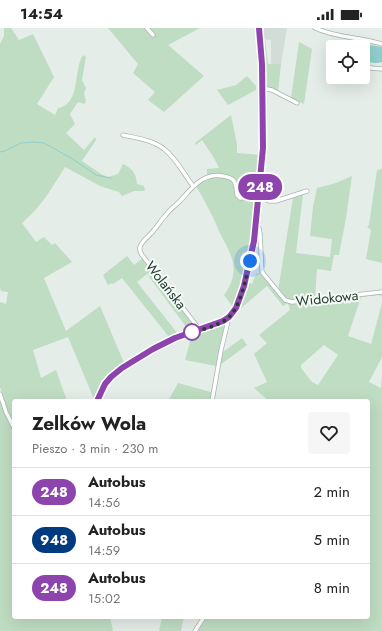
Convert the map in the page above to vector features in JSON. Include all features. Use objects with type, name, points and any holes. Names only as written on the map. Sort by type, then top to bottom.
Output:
[{"type":"street","points":[[147,28],[153,35]]},
{"type":"street","points":[[98,399],[105,384],[122,368],[153,349],[175,338],[223,321],[229,317],[236,308],[244,286],[254,241],[259,197],[263,148],[259,28]]},
{"type":"street","points":[[315,28],[326,33],[382,44]]},
{"type":"street","points":[[370,68],[382,70]]},
{"type":"street","points":[[262,88],[272,90],[298,102]]},
{"type":"street","points":[[123,135],[153,142],[163,147],[193,186]]},
{"type":"street","name":"Wolańska","points":[[200,330],[142,255],[140,250],[141,245],[154,231],[166,214],[193,186],[212,175],[230,177],[234,181],[237,188],[237,195],[240,198],[259,197]]},
{"type":"street","points":[[259,197],[269,201],[276,201],[307,191]]},
{"type":"street","name":"Widokowa","points":[[256,227],[259,228],[260,234],[262,272],[285,300],[292,302],[382,292]]},
{"type":"street","points":[[212,399],[221,350],[229,317]]},
{"type":"street","points":[[0,394],[12,424]]},
{"type":"street","points":[[195,631],[203,619]]},
{"type":"shaded area","points":[[264,28],[287,28],[281,64],[271,64],[271,40],[263,39]]},
{"type":"green space","points":[[4,28],[11,28],[19,40],[33,34],[54,77],[37,104],[55,115],[58,108],[65,105],[70,100],[75,86],[80,61],[83,55],[86,57],[82,80],[86,88],[84,93],[86,101],[84,104],[78,102],[70,114],[75,124],[66,133],[84,150],[95,137],[96,140],[82,161],[108,177],[118,174],[123,164],[133,172],[136,177],[137,184],[144,186],[145,191],[134,191],[122,196],[119,192],[100,186],[65,167],[41,204],[22,223],[36,242],[44,237],[52,245],[55,243],[72,262],[44,278],[66,331],[100,306],[124,363],[107,379],[94,399],[68,337],[33,350],[41,378],[56,370],[66,399],[12,399],[12,419],[0,387],[0,302],[6,304],[8,292],[1,291],[0,287],[0,44],[4,36]]},
{"type":"green space","points":[[108,28],[146,28],[154,37],[155,35],[149,28],[200,28],[168,45],[204,76],[164,112],[148,100],[155,92],[133,73],[138,64]]},
{"type":"green space","points":[[263,39],[265,39],[268,64],[281,64],[278,92],[264,87]]},
{"type":"green space","points":[[299,42],[312,49],[304,104],[291,98]]},
{"type":"green space","points":[[247,76],[256,86],[256,90],[228,105],[217,90],[236,85]]},
{"type":"green space","points":[[231,115],[237,144],[237,153],[261,155],[252,244],[239,294],[233,307],[224,295],[233,277],[233,261],[213,217],[195,184],[207,177],[207,169],[219,168],[202,140],[196,145],[195,143]]},
{"type":"green space","points":[[382,169],[382,263],[366,259],[371,230],[367,227],[369,225],[377,170]]},
{"type":"green space","points":[[352,176],[339,255],[334,255],[331,271],[317,269],[315,298],[291,301],[286,300],[278,291],[293,198],[303,194],[296,253],[330,257],[332,239],[310,236],[313,207],[317,188],[336,183]]},
{"type":"green space","points":[[127,256],[134,265],[143,258],[194,327],[192,326],[187,328],[147,274],[137,282],[178,334],[169,337],[122,278],[113,284],[108,285],[103,275]]},
{"type":"green space","points":[[262,272],[285,301],[382,293],[382,297],[380,295],[361,297],[348,336],[371,344],[382,303],[382,357],[369,382],[381,388],[382,376],[382,631],[198,631],[204,619],[370,619],[370,399],[267,399],[254,388],[267,382],[254,354],[267,343],[259,335],[290,310],[288,303],[283,306],[267,286],[240,309],[238,308],[247,282],[252,284],[256,274]],"holes":[[[324,345],[338,355],[318,385],[312,382],[301,368],[301,365]]]},
{"type":"green space","points":[[226,321],[216,366],[185,360],[192,334],[216,327]]},
{"type":"green space","points":[[242,338],[247,345],[220,365],[223,352]]},
{"type":"green space","points":[[178,383],[211,392],[210,399],[169,399]]},
{"type":"green space","points":[[0,401],[8,422],[12,428],[12,619],[110,619],[113,631],[0,631]]},
{"type":"green space","points":[[162,619],[184,619],[181,631],[159,631]]},
{"type":"water","points":[[370,45],[382,47],[382,62],[370,62]]},
{"type":"waterway","points":[[0,152],[21,143],[44,143],[71,158],[96,175],[111,178]]},
{"type":"bus line","name":"248","points":[[98,399],[105,384],[122,368],[153,349],[175,338],[223,321],[229,317],[236,308],[244,286],[250,261],[256,227],[259,197],[263,148],[263,113],[262,64],[259,28]]},
{"type":"route","points":[[192,332],[188,334],[223,321],[229,317],[236,308],[244,286],[250,261]]}]
